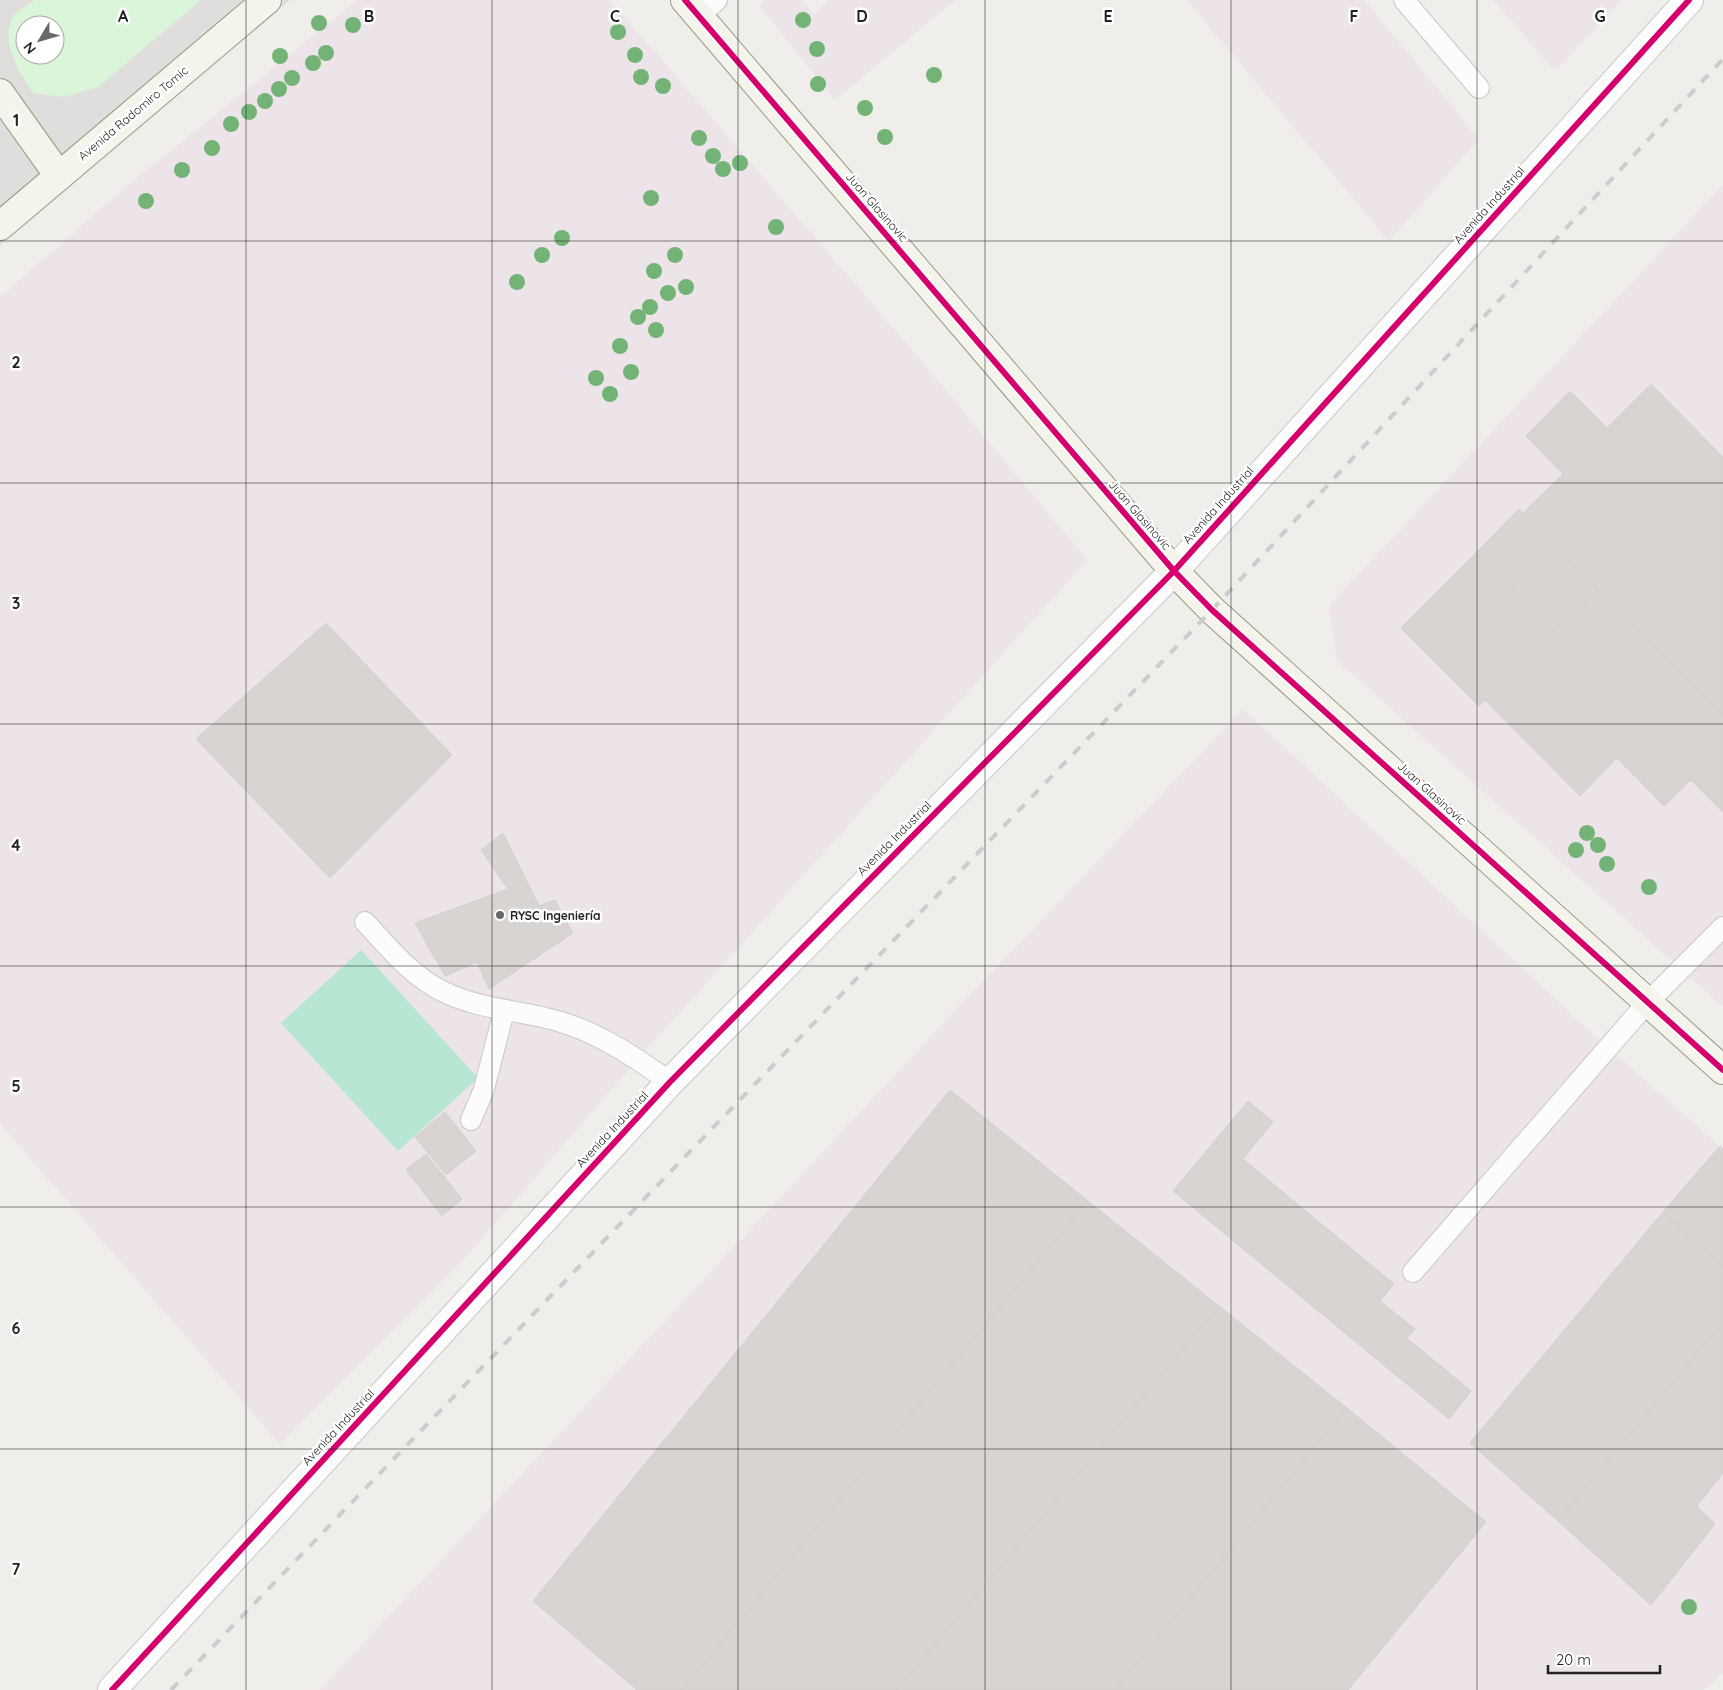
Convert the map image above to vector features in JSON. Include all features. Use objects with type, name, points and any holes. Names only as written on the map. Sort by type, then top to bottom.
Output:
[{"type":"street","name":"Avenida Radomiro Tomic","points":[[0,226],[267,0]]},
{"type":"street","name":"Avenida Industrial","points":[[112,1690],[670,1082],[1174,571],[1689,0]]},
{"type":"street","name":"Juan Glasinovic","points":[[700,5],[1174,571],[1212,610],[1723,1070]]},
{"type":"street","points":[[0,93],[59,176]]},
{"type":"lane","points":[[1404,0],[1480,88]]},
{"type":"lane","points":[[365,922],[409,970],[443,992],[479,1006],[560,1022],[590,1032],[638,1060],[670,1082]]},
{"type":"lane","points":[[1413,1272],[1647,1003],[1723,927]]},
{"type":"lane","points":[[471,1120],[484,1089],[504,1011]]},
{"type":"shaded area","points":[[0,0],[290,0],[0,245]]},
{"type":"shaded area","points":[[358,0],[610,0],[924,364],[1087,560],[638,1059],[471,1251],[280,1444],[0,1124],[0,297],[127,186]]},
{"type":"shaded area","points":[[766,0],[801,0],[814,14],[829,0],[955,0],[835,100],[760,6]]},
{"type":"shaded area","points":[[1187,0],[1364,0],[1479,139],[1389,241]]},
{"type":"shaded area","points":[[1493,0],[1622,0],[1555,71]]},
{"type":"shaded area","points":[[1723,185],[1723,1007],[1337,660],[1329,606]]},
{"type":"shaded area","points":[[1243,709],[1608,1048],[1723,1149],[1723,1673],[1704,1690],[320,1690],[952,1014]]},
{"type":"green space","points":[[35,0],[201,0],[98,87],[63,97],[34,93],[17,65],[65,65],[65,15],[15,15],[15,61],[10,46],[10,26],[13,16]]},
{"type":"green space","points":[[361,950],[478,1078],[398,1151],[281,1023]]},
{"type":"building","points":[[1651,384],[1723,457],[1723,715],[1523,513],[1563,474],[1526,436],[1570,391],[1607,428]]},
{"type":"building","points":[[1519,509],[1598,589],[1554,632],[1476,553]]},
{"type":"building","points":[[1476,553],[1554,632],[1479,706],[1401,628]]},
{"type":"building","points":[[1598,589],[1723,715],[1723,812],[1691,780],[1664,806],[1617,758],[1580,796],[1485,700]]},
{"type":"building","points":[[326,623],[452,755],[330,878],[196,739]]},
{"type":"building","name":"RYSC Ingeniería","points":[[503,833],[539,906],[555,900],[573,933],[489,989],[477,962],[445,976],[415,923],[508,889],[481,850]]},
{"type":"building","points":[[950,1090],[1088,1201],[682,1690],[637,1690],[533,1601]]},
{"type":"building","points":[[1248,1101],[1273,1122],[1243,1159],[1394,1284],[1380,1301],[1415,1329],[1407,1338],[1471,1391],[1449,1419],[1173,1191]]},
{"type":"building","points":[[445,1112],[476,1151],[446,1175],[415,1137]]},
{"type":"building","points":[[1720,1146],[1723,1149],[1723,1267],[1663,1212]]},
{"type":"building","points":[[426,1154],[462,1199],[442,1216],[406,1170]]},
{"type":"building","points":[[1088,1201],[1219,1306],[897,1690],[682,1690]]},
{"type":"building","points":[[1663,1212],[1723,1267],[1723,1322],[1558,1521],[1470,1443]]},
{"type":"building","points":[[1219,1306],[1347,1408],[1115,1690],[897,1690]]},
{"type":"building","points":[[1723,1322],[1723,1473],[1697,1506],[1715,1524],[1651,1605],[1558,1521]]},
{"type":"building","points":[[1347,1408],[1486,1522],[1348,1690],[1115,1690]]},
{"type":"railway","points":[[171,1690],[1212,610],[1723,59]]},
{"type":"cycle path","points":[[685,0],[1174,571],[1212,610],[1723,1070]]},
{"type":"cycle path","points":[[112,1690],[670,1082],[1174,571],[1689,0]]},
{"type":"place","name":"RYSC Ingeniería","points":[[500,915]]}]
